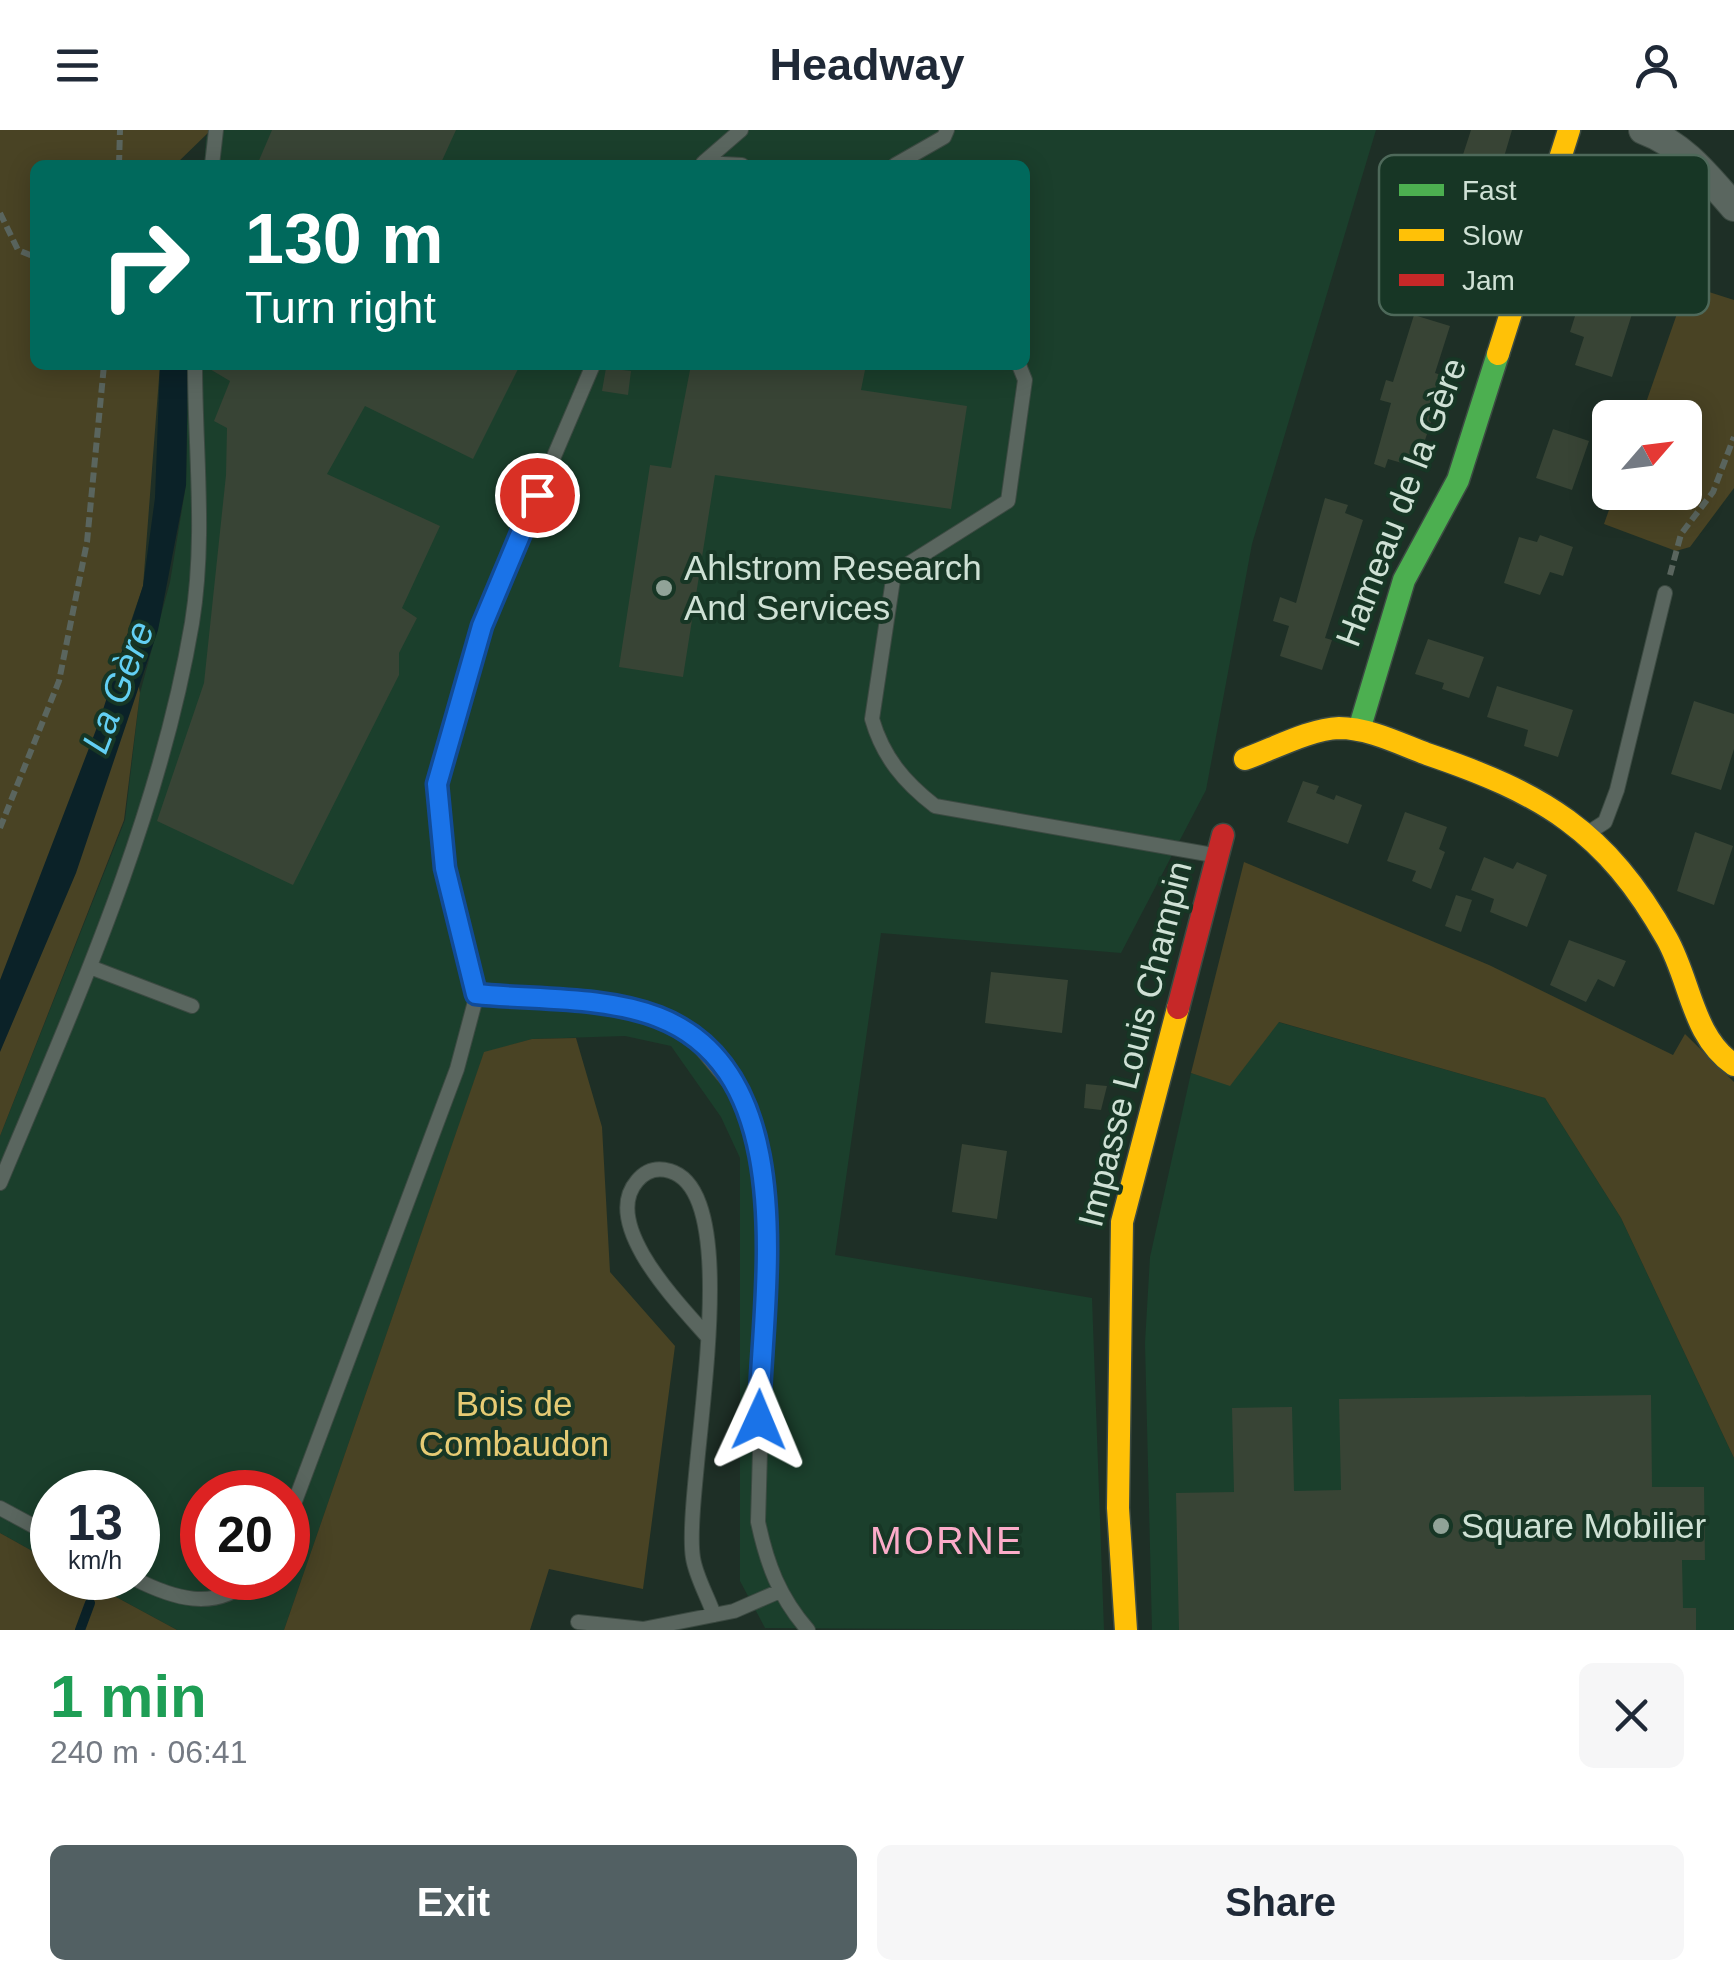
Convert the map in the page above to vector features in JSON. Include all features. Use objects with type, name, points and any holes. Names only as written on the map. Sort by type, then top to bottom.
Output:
[{"type":"street","name":"Hameau de la Gère","points":[[1561,155],[1569,130]]},
{"type":"street","points":[[1644,130],[1665,138],[1687,155]]},
{"type":"street","points":[[1709,178],[1734,206]]},
{"type":"street","name":"Hameau de la Gère","points":[[1359,730],[1404,580],[1458,480],[1510,315]]},
{"type":"street","points":[[1245,760],[1336,728],[1359,730],[1556,807],[1588,833],[1674,951],[1707,1039],[1734,1065]]},
{"type":"street","name":"Impasse Louis Champin","points":[[1126,1630],[1118,1508],[1122,1222],[1221,846]]},
{"type":"lane","points":[[213,160],[216,130]]},
{"type":"lane","points":[[706,160],[741,130]]},
{"type":"lane","points":[[904,160],[944,138],[946,130]]},
{"type":"lane","points":[[0,1183],[90,967],[136,839],[169,726],[192,621],[200,528],[195,370]]},
{"type":"lane","points":[[307,1470],[457,1069],[476,994],[445,868],[437,784],[482,626],[591,370]]},
{"type":"lane","points":[[1021,370],[1025,380],[1008,501],[894,573],[872,719],[878,740],[910,786],[934,806],[1221,846]]},
{"type":"lane","points":[[1588,833],[1605,822],[1618,790],[1665,593]]},
{"type":"lane","points":[[90,967],[192,1006]]},
{"type":"lane","points":[[476,994],[624,1008],[660,1018],[691,1036],[745,1102],[761,1146],[767,1202],[758,1522],[767,1565],[808,1630]]},
{"type":"lane","points":[[706,1336],[664,1287],[630,1223],[627,1201],[634,1184],[647,1171],[662,1169],[680,1174],[695,1191],[705,1216],[710,1277],[693,1557],[714,1615]]},
{"type":"lane","points":[[0,1508],[30,1524]]},
{"type":"lane","points":[[578,1622],[643,1630],[714,1615],[780,1591]]},
{"type":"path","points":[[119,160],[120,130]]},
{"type":"path","points":[[0,213],[18,250],[30,255]]},
{"type":"path","points":[[0,828],[59,681],[87,542],[104,370]]},
{"type":"path","points":[[1665,593],[1681,534],[1713,492],[1734,438]]},
{"type":"shaded area","points":[[211,130],[1376,130],[1252,544],[1206,790],[1121,953],[881,933],[835,1255],[1092,1298],[1104,1630],[765,1628],[740,1581],[740,1158],[721,1117],[671,1046],[625,1036],[532,1039],[484,1053],[310,1555],[310,1470],[180,1470],[180,1600],[294,1600],[284,1630],[177,1630],[122,1600],[160,1600],[160,1470],[30,1470],[30,1550],[0,1533],[0,1136],[125,820],[140,693],[170,582],[186,485],[188,370],[1030,370],[1030,160],[204,160],[206,137]]},
{"type":"shaded area","points":[[1278,1022],[1545,1098],[1621,1218],[1734,1458],[1734,1630],[1152,1630],[1145,1343],[1150,1257],[1191,1073],[1230,1085]]},
{"type":"green space","points":[[0,130],[211,130],[180,160],[30,160],[30,370],[160,370],[143,586],[128,630],[140,693],[124,820],[0,1136]]},
{"type":"green space","points":[[1709,292],[1734,300],[1734,488],[1690,547],[1676,551],[1604,524],[1609,510],[1702,510],[1702,400],[1647,400],[1677,315],[1709,315]]},
{"type":"green space","points":[[1244,862],[1489,965],[1673,1055],[1685,1034],[1734,1082],[1734,1458],[1621,1218],[1545,1098],[1279,1022],[1230,1086],[1191,1073]]},
{"type":"green space","name":"Bois de Combaudon","points":[[576,1038],[602,1127],[610,1272],[675,1346],[643,1589],[549,1569],[530,1630],[284,1630],[294,1600],[310,1600],[310,1555],[484,1052],[532,1039]]},
{"type":"green space","points":[[0,1533],[30,1550],[30,1600],[122,1600],[177,1630],[0,1630]]},
{"type":"water","name":"La Gère","points":[[160,370],[188,370],[186,485],[158,630],[76,873],[0,1052],[0,980],[99,722],[143,586],[155,498]]},
{"type":"building","points":[[272,130],[456,130],[442,160],[259,160]]},
{"type":"building","points":[[1471,130],[1512,130],[1505,155],[1463,155]]},
{"type":"building","points":[[1414,315],[1450,326],[1435,373],[1444,376],[1424,414],[1433,416],[1416,467],[1388,459],[1385,468],[1374,464],[1391,403],[1380,400],[1386,380],[1393,382]]},
{"type":"building","points":[[1575,315],[1632,315],[1612,377],[1575,365],[1584,337],[1570,332]]},
{"type":"building","points":[[211,370],[518,370],[473,459],[365,406],[327,474],[440,526],[402,608],[417,618],[399,653],[399,675],[293,885],[157,821],[204,683],[226,475],[227,428],[214,421],[230,381]]},
{"type":"building","points":[[606,370],[631,371],[628,395],[602,391]]},
{"type":"building","name":"Ahlstrom Research And Services","points":[[690,370],[865,370],[861,390],[967,406],[951,509],[715,475],[683,677],[619,667],[650,465],[671,468]]},
{"type":"building","points":[[1553,429],[1589,441],[1572,490],[1536,478]]},
{"type":"building","points":[[1325,498],[1348,505],[1345,513],[1363,520],[1325,638],[1332,640],[1322,670],[1280,656],[1289,626],[1273,621],[1280,597],[1296,603]]},
{"type":"building","points":[[1540,535],[1573,547],[1563,576],[1550,572],[1540,595],[1504,583],[1519,537],[1537,542]]},
{"type":"building","points":[[1428,639],[1484,657],[1469,698],[1442,689],[1444,683],[1415,674]]},
{"type":"building","points":[[1497,686],[1573,710],[1558,757],[1524,746],[1528,730],[1487,717]]},
{"type":"building","points":[[1694,701],[1734,714],[1734,749],[1721,790],[1671,774]]},
{"type":"building","points":[[1303,781],[1319,786],[1316,793],[1334,800],[1336,795],[1362,805],[1348,844],[1287,822]]},
{"type":"building","points":[[1405,812],[1447,827],[1439,849],[1445,852],[1431,889],[1412,881],[1416,871],[1387,861]]},
{"type":"building","points":[[1695,832],[1733,846],[1714,905],[1677,891]]},
{"type":"building","points":[[1484,857],[1513,869],[1517,862],[1547,875],[1527,927],[1490,912],[1494,899],[1471,890]]},
{"type":"building","points":[[1456,895],[1472,900],[1461,932],[1445,926]]},
{"type":"building","points":[[1569,940],[1626,961],[1614,987],[1598,979],[1586,1002],[1550,985]]},
{"type":"building","points":[[991,972],[1068,980],[1062,1033],[985,1023]]},
{"type":"building","points":[[1086,1084],[1107,1086],[1101,1110],[1084,1108]]},
{"type":"building","points":[[962,1144],[1007,1151],[997,1219],[952,1212]]},
{"type":"building","name":"Square Mobilier","points":[[1651,1395],[1652,1487],[1704,1487],[1705,1560],[1682,1560],[1683,1608],[1696,1608],[1696,1630],[1179,1630],[1176,1493],[1234,1492],[1232,1408],[1292,1407],[1294,1491],[1341,1490],[1339,1399]]},
{"type":"waterway","points":[[80,1630],[90,1603]]},
{"type":"traffic: fast","points":[[1359,730],[1404,580],[1458,480],[1498,354]]},
{"type":"traffic: slow","points":[[1561,155],[1569,130]]},
{"type":"traffic: slow","points":[[1498,354],[1510,315]]},
{"type":"traffic: slow","points":[[1245,759],[1316,732],[1350,729],[1384,737],[1468,769],[1537,801],[1595,843],[1644,901],[1667,939],[1709,1039],[1734,1065]]},
{"type":"traffic: slow","points":[[1126,1630],[1118,1508],[1122,1222],[1178,1008]]},
{"type":"traffic: jam","points":[[1178,1008],[1223,835]]},
{"type":"place","name":"Ahlstrom Research And Services","points":[[664,588]]},
{"type":"place","name":"Square Mobilier","points":[[1441,1526]]},
{"type":"district","name":"MORNE","points":[[947,1541]]},
{"type":"route","points":[[537,495],[482,626],[437,784],[438,827],[445,868],[476,994],[624,1008],[660,1018],[691,1036],[745,1102],[761,1146],[767,1202],[759,1420]]}]
